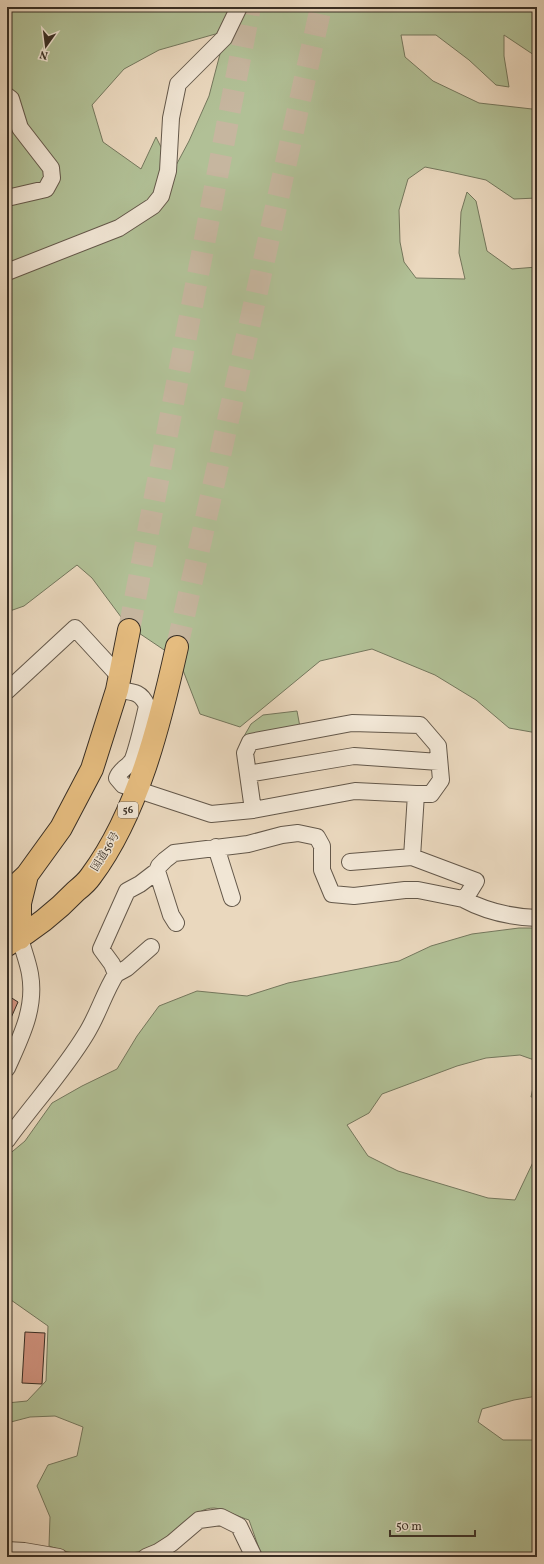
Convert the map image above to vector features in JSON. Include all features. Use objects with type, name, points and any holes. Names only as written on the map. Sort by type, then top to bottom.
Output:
[{"type":"highway","points":[[7,894],[27,875],[61,828],[92,769],[119,683],[129,630]]},
{"type":"highway","name":"国道56号","points":[[11,939],[57,911],[91,877],[117,836],[137,790],[165,701],[177,647]]},
{"type":"highway","points":[[11,939],[27,875]]},
{"type":"street","points":[[7,272],[119,228],[153,206],[161,196],[168,172],[171,118],[178,84],[224,38],[239,7]]},
{"type":"street","points":[[7,96],[11,99],[20,128],[51,168],[52,178],[46,189],[7,198]]},
{"type":"street","points":[[7,691],[75,628],[119,683],[144,698],[147,706],[132,760],[127,768],[119,772],[117,778],[123,786],[211,814],[253,810],[355,791],[431,794],[441,780],[438,746],[420,725],[352,723],[250,742],[244,753],[253,810]]},
{"type":"street","points":[[248,774],[354,756],[439,762]]},
{"type":"street","points":[[412,857],[416,794]]},
{"type":"street","points":[[116,974],[112,964],[101,949],[127,891],[140,884],[157,871],[162,863],[174,853],[248,844],[282,834],[298,833],[317,837],[322,846],[322,870],[332,894],[354,896],[405,890],[418,890],[463,899],[478,907],[502,914],[517,917],[537,918]]},
{"type":"street","points":[[216,847],[232,898]]},
{"type":"street","points":[[350,862],[412,857],[476,881],[463,899]]},
{"type":"street","points":[[157,871],[171,915],[176,923]]},
{"type":"street","points":[[7,1068],[27,1022],[32,1001],[30,972],[11,939]]},
{"type":"street","points":[[7,1140],[65,1065],[86,1034],[116,974],[127,968],[151,947]]},
{"type":"street","points":[[156,1555],[200,1520],[221,1517],[240,1526],[254,1557]]},
{"type":"street","points":[[7,1550],[24,1551],[59,1557]]},
{"type":"green space","points":[[12,7],[537,7],[537,57],[504,35],[504,56],[509,87],[496,85],[469,60],[436,35],[401,35],[405,57],[433,81],[479,103],[532,109],[537,111],[537,198],[514,199],[486,180],[425,167],[408,179],[399,210],[400,242],[404,262],[416,278],[465,279],[459,253],[461,212],[467,192],[476,201],[487,251],[512,269],[537,267],[537,733],[509,728],[476,700],[435,675],[372,649],[320,661],[240,727],[200,714],[179,660],[127,625],[92,578],[77,565],[24,606],[7,612],[7,131],[24,113],[7,100],[7,12]],"holes":[[[226,31],[209,96],[189,141],[173,171],[156,137],[141,169],[103,142],[92,105],[124,69],[159,50]]]},
{"type":"green space","points":[[297,711],[300,727],[243,738],[251,724],[263,715]]},
{"type":"green space","points":[[519,928],[537,928],[537,1061],[520,1055],[486,1058],[457,1066],[382,1094],[369,1113],[347,1125],[368,1156],[398,1171],[488,1198],[515,1200],[535,1158],[537,1159],[537,1396],[514,1400],[482,1409],[478,1422],[503,1440],[537,1440],[537,1557],[262,1557],[249,1520],[214,1508],[201,1511],[169,1538],[159,1544],[135,1553],[108,1556],[81,1554],[66,1552],[49,1546],[50,1517],[37,1486],[48,1465],[77,1456],[83,1427],[55,1416],[30,1417],[7,1423],[7,1403],[27,1401],[46,1381],[48,1326],[11,1300],[7,1295],[7,1221],[9,1205],[7,1197],[7,1156],[25,1141],[52,1103],[117,1069],[137,1036],[159,1006],[197,991],[247,996],[288,983],[399,961],[431,946],[472,934]]},
{"type":"green space","points":[[537,1070],[537,1097],[531,1097]]},
{"type":"building","points":[[7,995],[18,1002],[7,1027]]},
{"type":"building","points":[[25,1332],[45,1333],[42,1384],[22,1383]]},
{"type":"tunnel","points":[[129,630],[250,7]]},
{"type":"tunnel","points":[[177,647],[321,7]]}]
